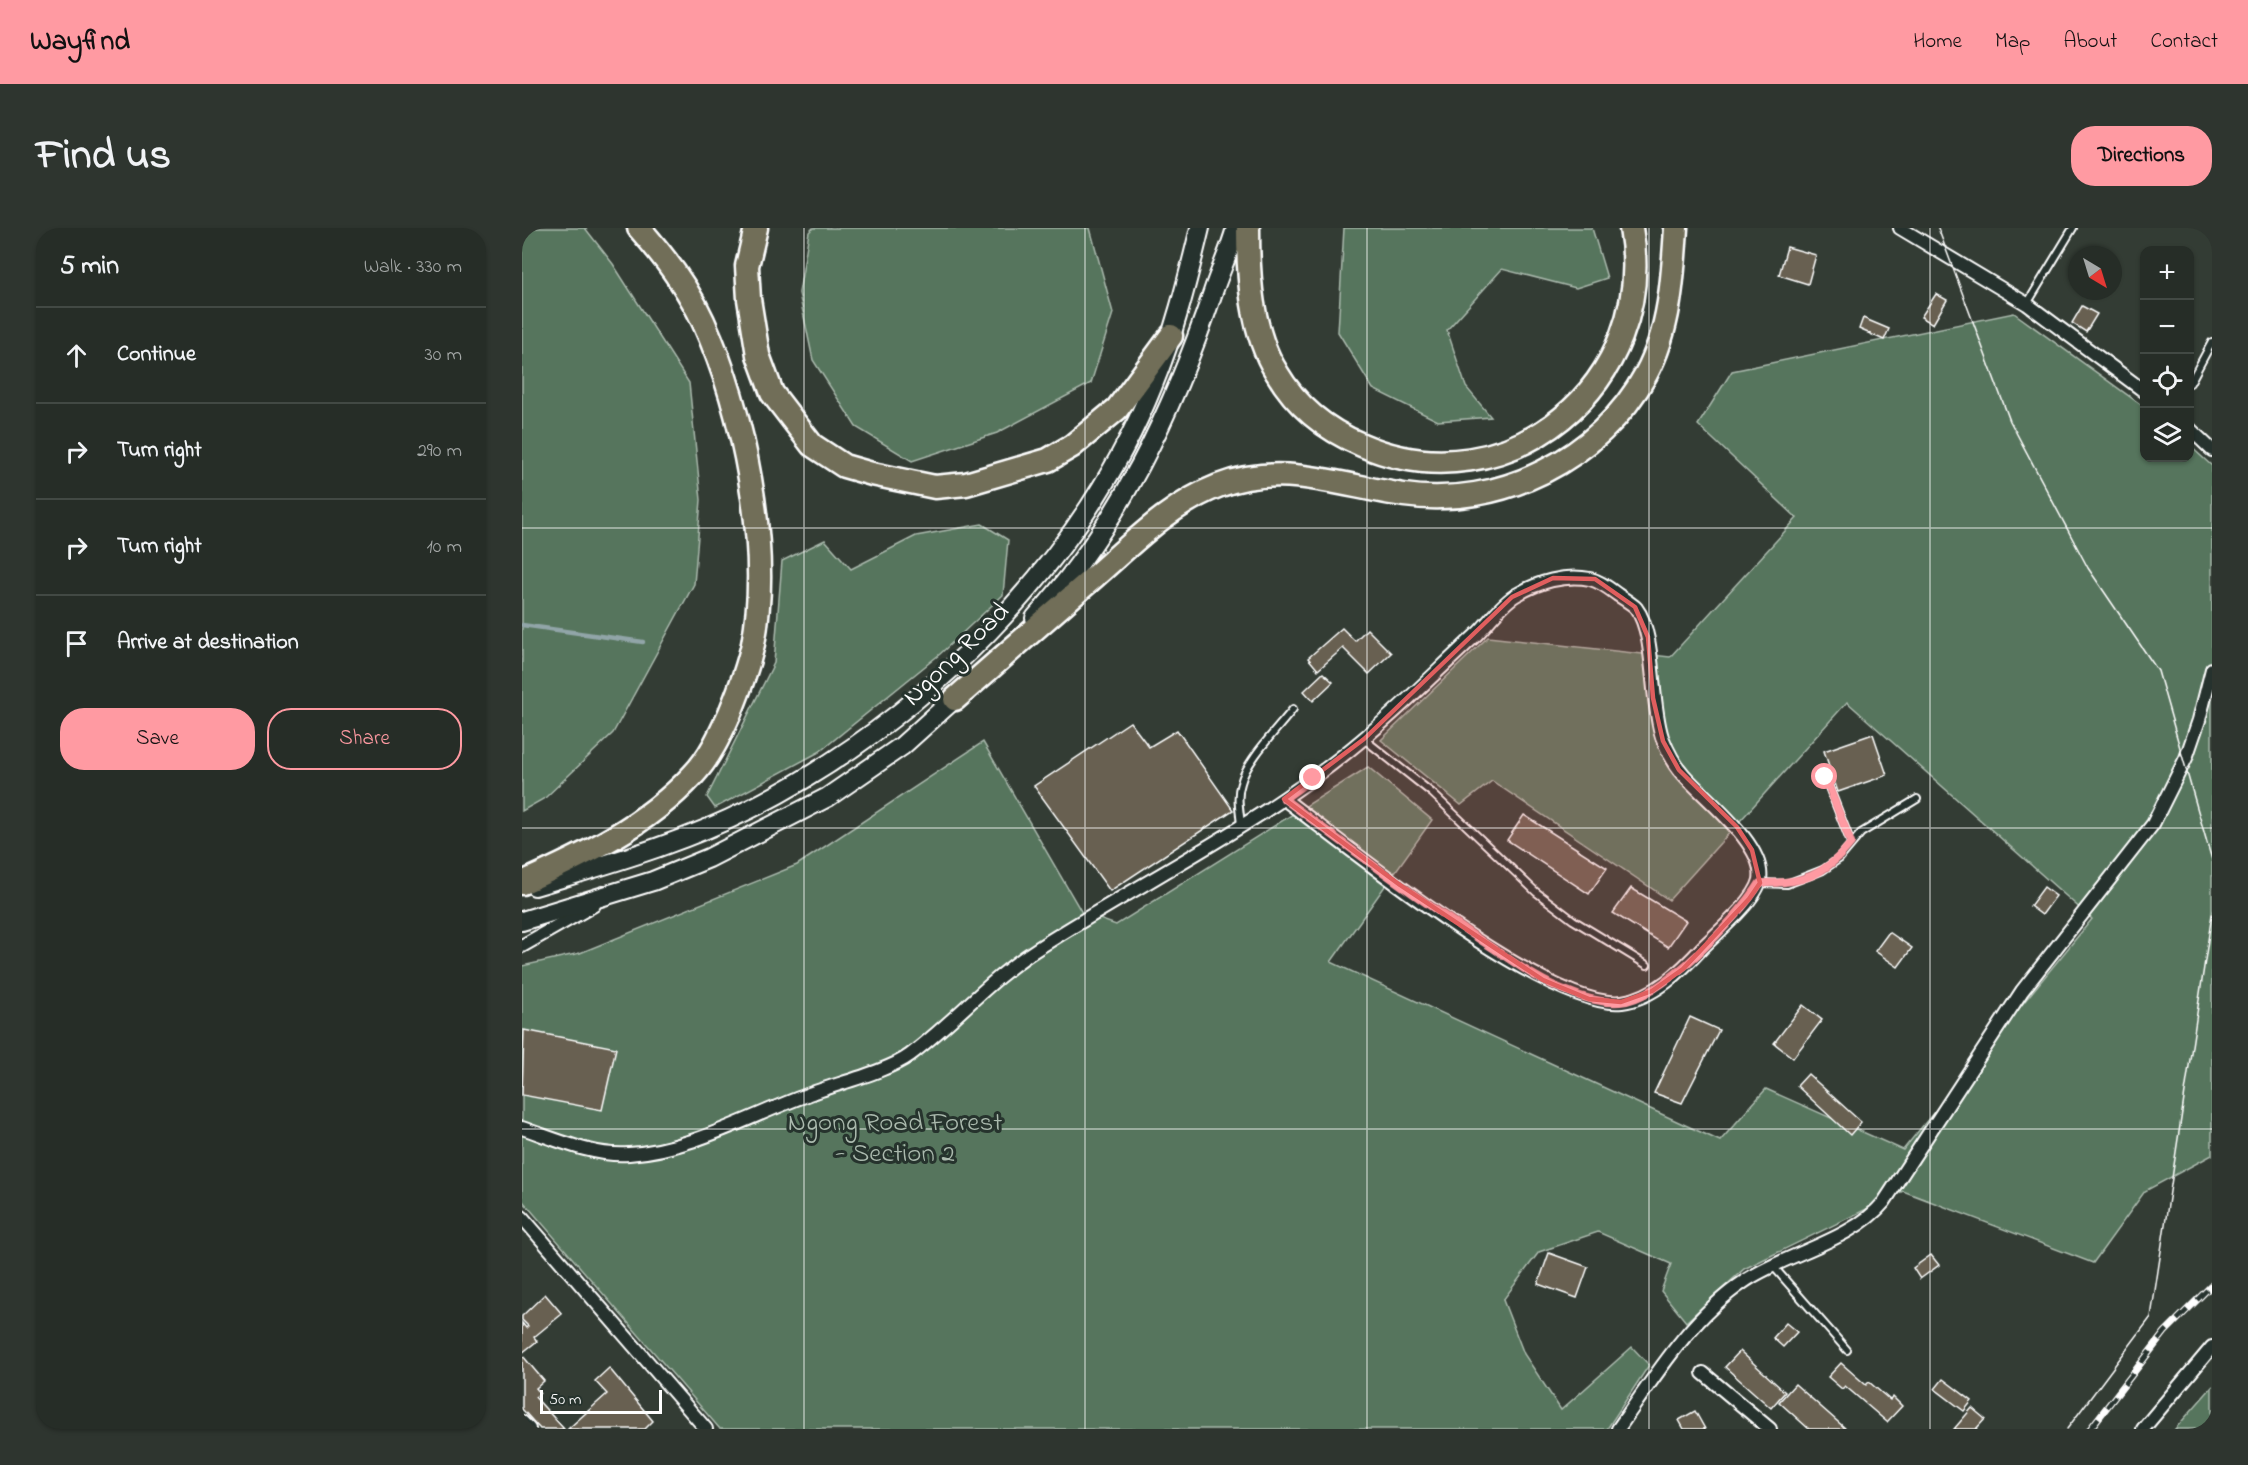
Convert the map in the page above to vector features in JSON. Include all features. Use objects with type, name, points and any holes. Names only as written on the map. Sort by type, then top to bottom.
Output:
[{"type":"highway","points":[[522,883],[571,862],[615,836],[656,808],[694,774],[718,740],[739,691],[753,643],[758,583],[756,517],[742,446],[722,367],[702,319],[677,277],[639,228]]},
{"type":"highway","points":[[756,228],[747,266],[748,298],[758,355],[772,393],[812,445],[844,466],[872,474],[935,487],[966,484],[1048,460],[1072,446],[1117,408],[1171,336]]},
{"type":"highway","points":[[1248,228],[1248,265],[1256,314],[1275,372],[1295,399],[1315,419],[1343,437],[1378,452],[1408,460],[1439,462],[1503,452],[1527,441],[1548,430],[1589,393],[1622,339],[1632,307],[1635,274],[1631,228]]},
{"type":"highway","points":[[955,699],[1152,525],[1190,499],[1219,485],[1255,476],[1302,474],[1407,496],[1466,496],[1497,490],[1532,478],[1573,454],[1598,434],[1624,406],[1646,373],[1673,289],[1676,228]]},
{"type":"main road","name":"Ngong Road","points":[[522,890],[702,830],[748,810],[839,757],[927,690],[972,650],[1008,610],[1073,529],[1098,491],[1152,387],[1187,285],[1200,228]]},
{"type":"main road","name":"Ngong Road","points":[[522,921],[611,895],[709,858],[828,796],[902,746],[955,699],[1076,571],[1100,534],[1151,448],[1170,406],[1197,340],[1236,228]]},
{"type":"street","points":[[1900,228],[2027,304],[2140,387]]},
{"type":"street","points":[[2194,433],[2212,450]]},
{"type":"street","points":[[522,1128],[602,1152],[624,1155],[660,1150],[698,1139],[774,1107],[904,1059],[1032,952],[1284,799],[1364,739],[1489,622],[1512,597],[1553,578],[1595,579],[1635,607],[1648,637],[1653,698],[1663,741],[1679,770],[1737,827],[1760,870],[1760,883],[1749,899],[1683,969],[1652,991],[1621,1002],[1589,999],[1543,980],[1429,906],[1284,799]]},
{"type":"street","points":[[1618,1429],[1680,1342],[1730,1292],[1772,1265],[1856,1225],[1875,1213],[1884,1202],[2022,991],[2153,824],[2186,758],[2199,720],[2212,669]]},
{"type":"street","points":[[522,946],[611,895]]},
{"type":"street","points":[[522,1217],[705,1429]]},
{"type":"street","points":[[2143,1429],[2212,1347]]},
{"type":"street","points":[[1703,1373],[1770,1429]]},
{"type":"street","points":[[522,1422],[529,1429]]},
{"type":"lane","points":[[2027,304],[2073,228]]},
{"type":"lane","points":[[2194,376],[2212,342]]},
{"type":"lane","points":[[1241,826],[1238,798],[1240,782],[1247,768],[1293,709]]},
{"type":"lane","points":[[1364,739],[1432,793],[1536,892],[1573,920],[1647,965]]},
{"type":"lane","points":[[1825,777],[1851,843]]},
{"type":"lane","points":[[1760,883],[1787,884],[1806,878],[1839,859],[1861,833],[1917,799]]},
{"type":"lane","points":[[1772,1265],[1847,1350]]},
{"type":"highlighted area","points":[[1553,578],[1595,579],[1635,607],[1648,637],[1653,698],[1663,741],[1679,770],[1737,827],[1752,850],[1760,883],[1749,899],[1683,969],[1652,991],[1621,1002],[1589,999],[1543,980],[1400,885],[1284,799],[1364,739],[1512,597]]},
{"type":"green space","points":[[522,228],[585,228],[613,264],[689,383],[701,500],[694,584],[613,733],[545,798],[522,811]]},
{"type":"green space","points":[[813,228],[1090,228],[1113,313],[1091,383],[997,433],[912,461],[856,427],[813,360],[799,293],[809,232]]},
{"type":"green space","points":[[1344,228],[1592,228],[1607,278],[1576,288],[1502,269],[1447,330],[1466,387],[1491,417],[1438,421],[1373,389],[1338,332]]},
{"type":"green space","name":"Ngong Road Forest - Section 2","points":[[2014,313],[2140,404],[2140,462],[2194,462],[2194,450],[2212,466],[2212,1155],[2145,1191],[2093,1263],[1903,1191],[1744,1269],[1686,1322],[1661,1291],[1671,1264],[1598,1232],[1539,1252],[1503,1300],[1524,1354],[1561,1410],[1632,1347],[1649,1365],[1607,1429],[720,1429],[522,1200],[522,966],[580,953],[797,865],[983,742],[1082,913],[1116,925],[1368,767],[1432,820],[1331,962],[1720,1141],[1766,1089],[1903,1150],[2092,919],[1847,702],[1669,900],[1492,781],[1461,805],[1381,740],[1488,637],[1670,657],[1797,518],[1698,425],[1732,371]]},
{"type":"green space","points":[[982,524],[1008,540],[1003,595],[940,654],[819,752],[715,808],[707,797],[774,663],[782,561],[825,540],[851,569],[916,536]]},
{"type":"green space","points":[[2212,1387],[2212,1429],[2175,1429]]},
{"type":"building","points":[[1787,247],[1816,255],[1808,284],[1779,275]]},
{"type":"building","points":[[1936,294],[1947,300],[1933,324],[1921,317]]},
{"type":"building","points":[[2082,306],[2097,314],[2086,332],[2072,323]]},
{"type":"building","points":[[1863,318],[1889,329],[1884,340],[1859,329]]},
{"type":"building","points":[[1342,628],[1355,641],[1367,629],[1391,653],[1369,674],[1343,648],[1318,670],[1308,658]]},
{"type":"building","points":[[1323,673],[1333,682],[1313,701],[1304,691]]},
{"type":"building","points":[[1130,722],[1149,747],[1177,730],[1233,810],[1110,891],[1034,786]]},
{"type":"building","points":[[1873,734],[1887,775],[1838,792],[1824,751]]},
{"type":"building","points":[[1524,815],[1607,868],[1589,894],[1507,840]]},
{"type":"building","points":[[2044,887],[2056,896],[2042,915],[2030,906]]},
{"type":"building","points":[[1631,888],[1686,921],[1668,947],[1613,913]]},
{"type":"building","points":[[1889,932],[1912,948],[1898,967],[1875,951]]},
{"type":"building","points":[[1803,1005],[1822,1020],[1793,1058],[1774,1043]]},
{"type":"building","points":[[1690,1017],[1719,1030],[1682,1103],[1654,1093]]},
{"type":"building","points":[[524,1030],[616,1048],[602,1110],[522,1095]]},
{"type":"building","points":[[1808,1074],[1861,1122],[1850,1135],[1797,1086]]},
{"type":"building","points":[[1549,1253],[1588,1267],[1577,1298],[1538,1284]]},
{"type":"building","points":[[1931,1255],[1939,1265],[1920,1279],[1913,1268]]},
{"type":"building","points":[[545,1294],[562,1314],[534,1337],[537,1341],[522,1353],[522,1323],[526,1328],[528,1326],[522,1320],[522,1316]]},
{"type":"building","points":[[1786,1323],[1797,1332],[1783,1347],[1773,1338]]},
{"type":"building","points":[[1740,1351],[1785,1392],[1771,1408],[1725,1367]]},
{"type":"building","points":[[522,1355],[544,1381],[536,1388],[540,1393],[535,1397],[564,1429],[540,1429],[522,1409]]},
{"type":"building","points":[[1841,1363],[1866,1385],[1869,1382],[1890,1400],[1893,1397],[1902,1406],[1887,1422],[1845,1386],[1842,1389],[1828,1377]]},
{"type":"building","points":[[609,1368],[653,1421],[645,1429],[568,1429],[607,1394],[595,1381]]},
{"type":"building","points":[[1943,1379],[1972,1401],[1964,1411],[1935,1389]]},
{"type":"building","points":[[1795,1384],[1846,1429],[1809,1429],[1779,1402]]},
{"type":"building","points":[[1972,1408],[1985,1419],[1976,1429],[1954,1429]]},
{"type":"building","points":[[1695,1411],[1705,1429],[1684,1429],[1679,1420]]},
{"type":"waterway","points":[[522,625],[643,642]]},
{"type":"tram line","points":[[1938,228],[2010,421],[2088,568],[2158,671],[2212,860]]},
{"type":"tram line","points":[[2067,1429],[2151,1317],[2212,914]]},
{"type":"railway","points":[[2090,1429],[2165,1332],[2212,1285]]},
{"type":"route","points":[[1313,778],[1284,799],[1429,906],[1543,980],[1589,999],[1621,1002],[1652,991],[1683,969],[1749,899],[1760,883],[1787,884],[1823,870],[1839,859],[1851,843],[1825,777]]}]
